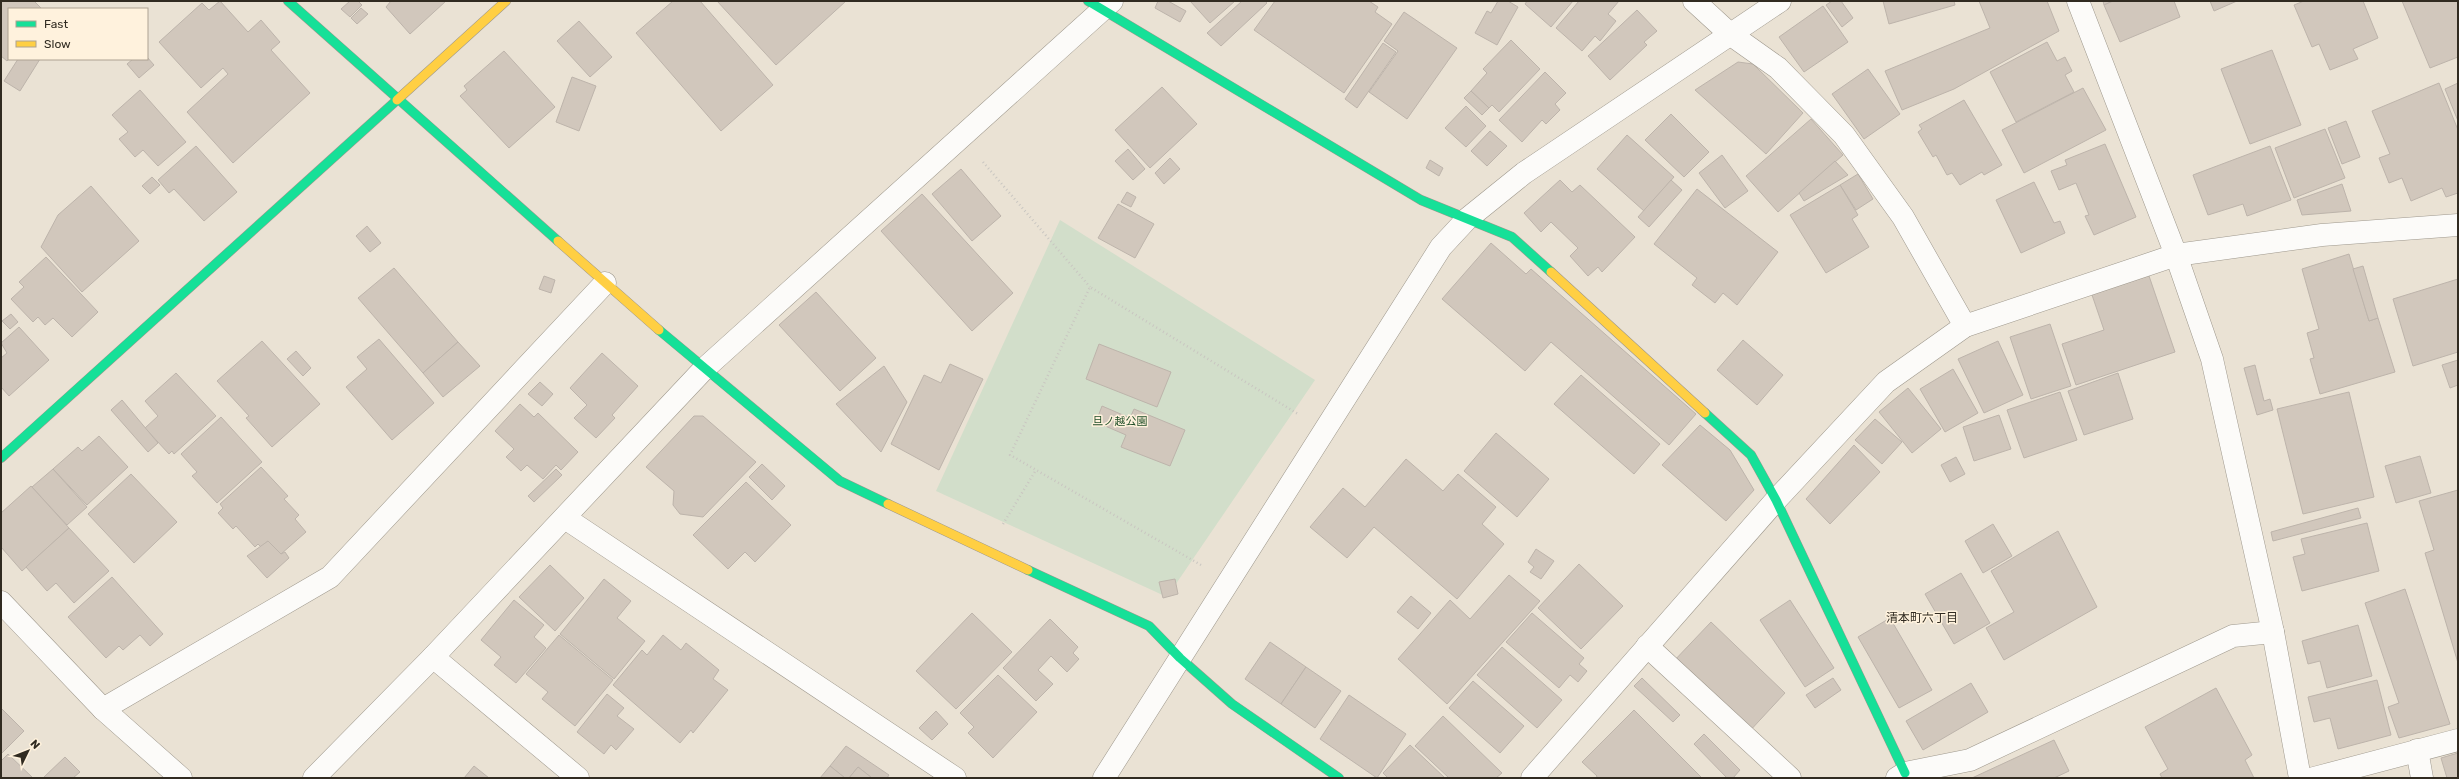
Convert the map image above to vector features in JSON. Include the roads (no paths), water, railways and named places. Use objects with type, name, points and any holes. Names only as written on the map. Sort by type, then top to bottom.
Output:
[{"type":"street","points":[[288,1],[604,283],[704,370],[840,480],[986,551],[1149,626],[1180,658],[1232,704],[1339,778]]},
{"type":"street","points":[[1,458],[506,1]]},
{"type":"street","points":[[1694,1],[1730,34],[1778,68],[1844,134],[1903,216],[1965,326]]},
{"type":"street","points":[[1104,778],[1324,429],[1441,247],[1467,219],[1524,173],[1780,1]]},
{"type":"street","points":[[2078,1],[2176,255],[2212,359],[2273,632],[2300,778]]},
{"type":"street","points":[[314,778],[433,657],[704,370],[963,137],[1101,4],[1421,200],[1512,238],[1751,455],[1776,500],[1901,776],[1970,760],[2233,636],[2273,632]]},
{"type":"street","points":[[1532,778],[1776,500],[1886,382],[1965,326],[2176,255],[2322,235],[2458,225]]},
{"type":"street","points":[[103,709],[330,577],[604,283]]},
{"type":"street","points":[[565,518],[955,778]]},
{"type":"street","points":[[1,602],[103,709],[181,778]]},
{"type":"street","points":[[1648,646],[1790,778]]},
{"type":"street","points":[[433,657],[578,778]]},
{"type":"street","points":[[2314,778],[2458,740]]},
{"type":"street","points":[[2418,750],[2422,778]]},
{"type":"district","name":"清本町六丁目","points":[[1922,618]]},
{"type":"park label","name":"旦ノ越公園","points":[[1120,421]]}]
